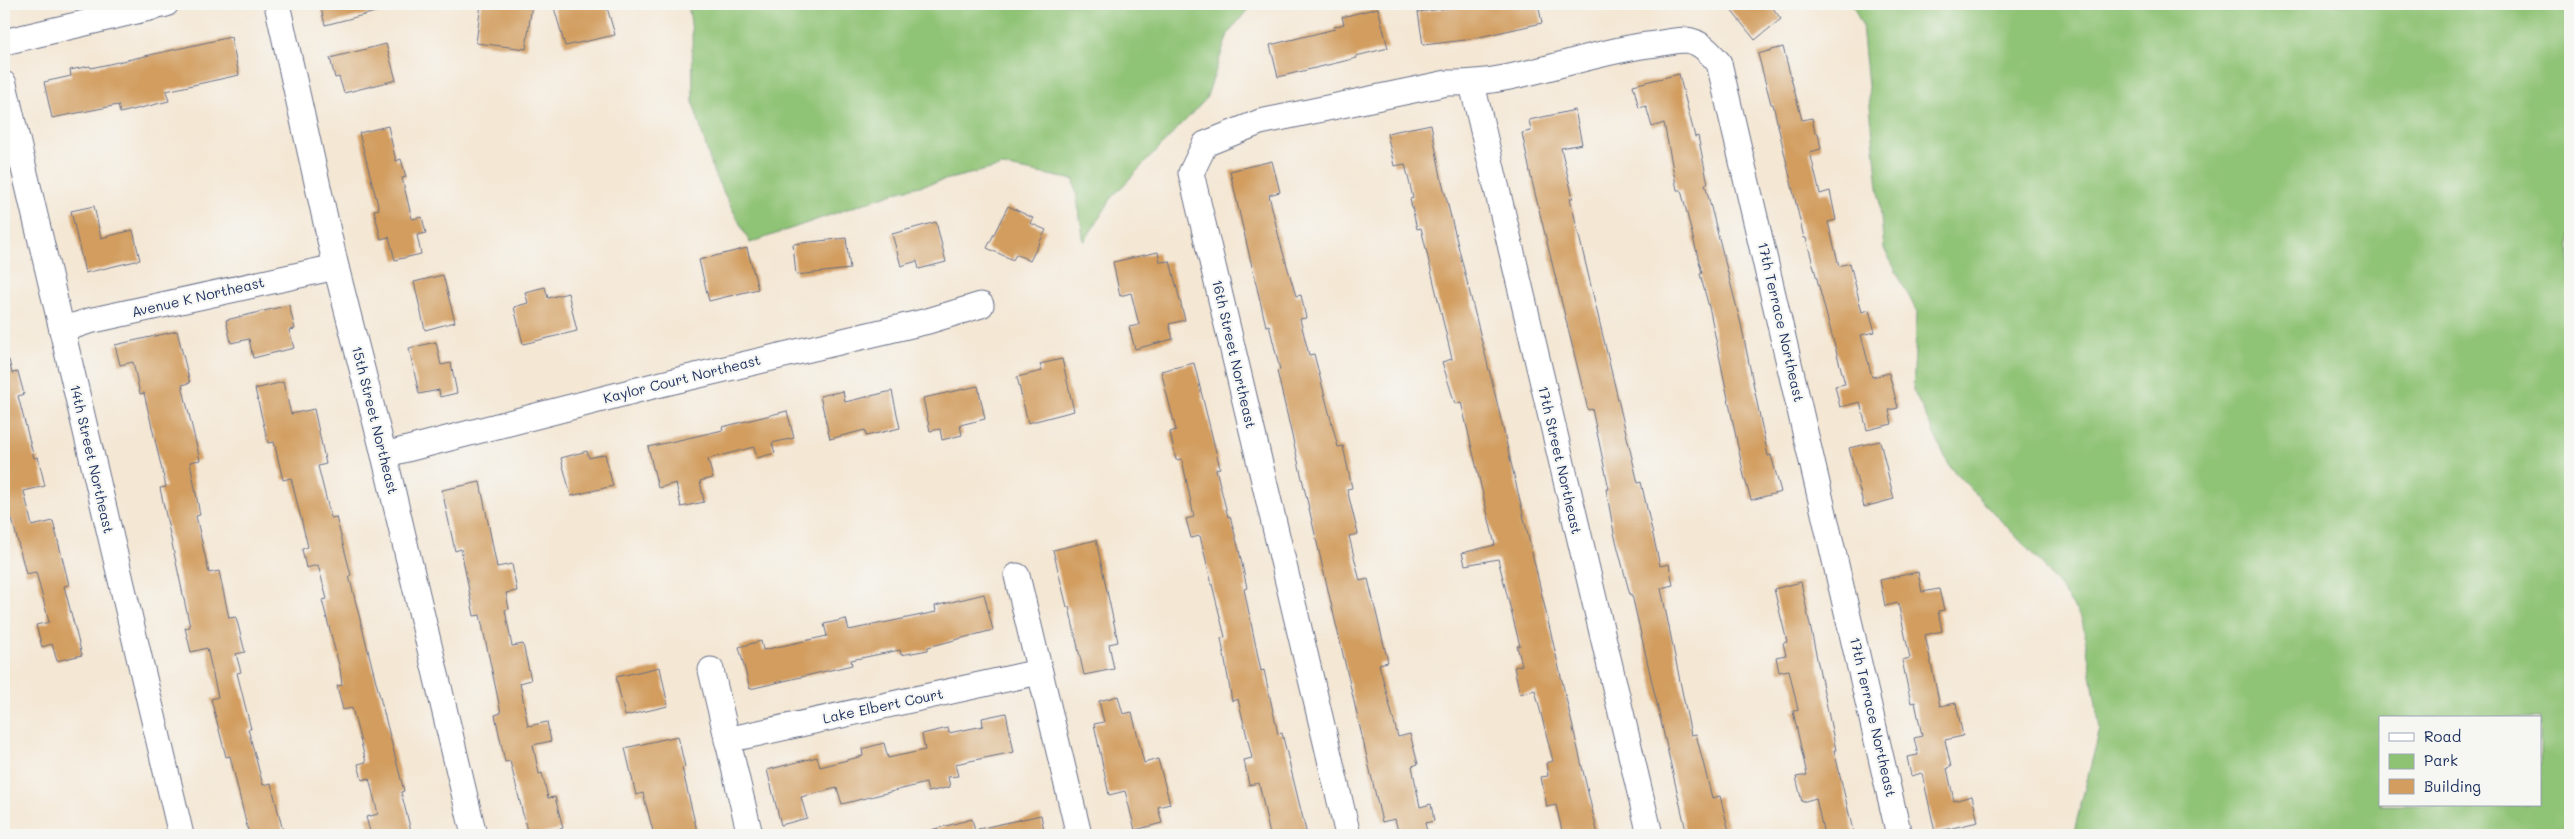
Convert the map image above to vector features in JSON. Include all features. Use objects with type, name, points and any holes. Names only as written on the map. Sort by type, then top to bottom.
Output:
[{"type":"street","points":[[4,42],[166,4]]},
{"type":"street","name":"15th Street Northeast","points":[[276,4],[336,267],[384,454],[474,835]]},
{"type":"street","name":"17th Terrace Northeast","points":[[1472,84],[1617,49],[1687,40],[1705,48],[1719,63],[1899,835]]},
{"type":"street","name":"16th Street Northeast","points":[[1348,835],[1191,173],[1205,144],[1260,122],[1447,83],[1472,84]]},
{"type":"street","name":"14th Street Northeast","points":[[4,84],[181,835]]},
{"type":"street","name":"17th Street Northeast","points":[[1472,84],[1650,835]]},
{"type":"street","name":"Avenue K Northeast","points":[[62,330],[90,321],[336,267]]},
{"type":"street","name":"Kaylor Court Northeast","points":[[384,454],[654,386],[919,323],[981,304]]},
{"type":"street","points":[[1017,576],[1079,835]]},
{"type":"street","points":[[711,670],[750,835]]},
{"type":"street","name":"Lake Elbert Court","points":[[727,740],[1039,672]]},
{"type":"green space","points":[[688,4],[1252,4],[1228,34],[1206,99],[1113,196],[1084,242],[1074,180],[1003,166],[899,191],[750,243],[714,174],[693,102],[692,31]]},
{"type":"green space","points":[[1852,4],[2570,4],[2570,835],[2073,835],[2100,729],[2082,619],[2045,567],[1950,467],[1913,390],[1917,312],[1884,248],[1862,25]]},
{"type":"building","points":[[320,4],[386,4],[387,9],[325,25]]},
{"type":"building","points":[[481,4],[532,4],[526,49],[476,43]]},
{"type":"building","points":[[553,4],[606,4],[615,35],[565,46]]},
{"type":"building","points":[[1479,4],[1538,4],[1542,23],[1466,40],[1423,45],[1418,12]]},
{"type":"building","points":[[1726,4],[1770,4],[1781,19],[1755,40]]},
{"type":"building","points":[[1378,8],[1388,48],[1356,56],[1357,58],[1278,77],[1270,45],[1335,29],[1334,27],[1344,24],[1342,17]]},
{"type":"building","points":[[231,37],[239,75],[166,91],[169,101],[120,113],[118,105],[52,118],[44,82],[71,76],[70,70],[90,66],[91,68]]},
{"type":"building","points":[[386,44],[396,80],[344,93],[339,77],[335,78],[330,58]]},
{"type":"building","points":[[1783,47],[1802,120],[1812,118],[1815,133],[1818,133],[1821,149],[1810,152],[1820,194],[1830,191],[1836,220],[1828,222],[1839,266],[1850,263],[1862,312],[1869,310],[1875,332],[1861,335],[1872,377],[1889,373],[1898,408],[1889,410],[1892,424],[1867,430],[1860,402],[1840,407],[1835,386],[1845,384],[1806,238],[1804,238],[1773,104],[1771,104],[1758,54]]},
{"type":"building","points":[[1679,74],[1695,137],[1698,136],[1708,184],[1705,184],[1741,324],[1768,456],[1771,455],[1781,492],[1751,500],[1744,476],[1710,311],[1700,274],[1702,273],[1681,190],[1677,190],[1664,123],[1652,127],[1646,106],[1639,108],[1633,85]]},
{"type":"building","points":[[1575,110],[1582,144],[1561,148],[1573,198],[1570,198],[1638,483],[1641,482],[1660,566],[1669,564],[1673,585],[1661,588],[1691,735],[1696,734],[1712,798],[1720,796],[1730,835],[1687,835],[1632,595],[1630,595],[1614,533],[1606,489],[1609,489],[1592,409],[1588,410],[1531,177],[1522,133],[1531,131],[1529,120]]},
{"type":"building","points":[[1431,124],[1441,177],[1495,394],[1598,835],[1563,835],[1556,805],[1547,807],[1541,777],[1548,776],[1546,763],[1553,761],[1535,690],[1520,694],[1514,667],[1522,665],[1517,646],[1520,646],[1498,559],[1465,565],[1462,553],[1495,545],[1461,402],[1455,404],[1442,362],[1452,359],[1421,228],[1417,229],[1410,199],[1413,198],[1405,164],[1394,166],[1387,133]]},
{"type":"building","points":[[388,126],[396,161],[401,159],[406,177],[402,178],[412,219],[422,217],[426,233],[417,235],[421,254],[395,260],[389,237],[381,239],[374,210],[379,209],[359,133]]},
{"type":"building","points":[[1272,161],[1280,192],[1269,195],[1280,242],[1296,296],[1301,295],[1306,318],[1300,319],[1309,355],[1314,354],[1338,447],[1343,446],[1352,488],[1347,489],[1358,534],[1349,536],[1360,581],[1368,579],[1388,662],[1379,664],[1398,737],[1410,734],[1418,764],[1412,766],[1420,807],[1431,804],[1434,821],[1425,823],[1428,835],[1399,835],[1395,819],[1382,822],[1277,371],[1280,370],[1269,325],[1266,326],[1242,224],[1230,171]]},
{"type":"building","points":[[94,206],[101,238],[133,230],[140,260],[85,273],[71,211]]},
{"type":"building","points":[[1008,206],[1033,218],[1030,223],[1046,230],[1030,261],[1016,254],[1013,260],[987,248]]},
{"type":"building","points":[[936,222],[946,262],[919,269],[917,261],[901,266],[892,234]]},
{"type":"building","points":[[846,238],[850,269],[796,275],[793,244]]},
{"type":"building","points":[[747,248],[758,289],[709,301],[699,260]]},
{"type":"building","points":[[1158,252],[1160,262],[1170,261],[1185,320],[1169,324],[1173,339],[1135,349],[1129,327],[1139,325],[1131,293],[1120,296],[1113,262]]},
{"type":"building","points":[[443,275],[455,322],[425,330],[414,282]]},
{"type":"building","points":[[545,287],[548,298],[568,293],[577,331],[523,344],[514,307],[528,303],[525,292]]},
{"type":"building","points":[[289,305],[295,329],[289,330],[294,348],[253,358],[249,339],[231,343],[226,320]]},
{"type":"building","points":[[177,331],[190,383],[182,385],[200,460],[190,462],[200,515],[196,516],[209,573],[219,571],[229,618],[236,617],[245,652],[236,654],[241,672],[237,673],[251,729],[248,729],[263,785],[271,783],[284,835],[249,835],[230,756],[226,757],[211,699],[218,697],[207,648],[191,652],[185,628],[190,627],[160,488],[166,487],[144,393],[140,394],[133,362],[120,365],[115,345]]},
{"type":"building","points":[[436,342],[441,365],[451,363],[457,393],[440,397],[439,390],[419,394],[409,348]]},
{"type":"building","points":[[1062,359],[1074,411],[1028,423],[1017,377],[1042,371],[1040,364]]},
{"type":"building","points":[[9,360],[12,373],[18,372],[24,394],[18,396],[34,458],[38,457],[45,486],[24,491],[32,526],[53,521],[69,585],[64,586],[82,655],[57,661],[52,644],[42,647],[36,625],[49,622],[36,572],[26,574],[12,519],[4,521],[4,361]]},
{"type":"building","points":[[1194,363],[1220,468],[1216,469],[1228,517],[1230,516],[1239,550],[1247,588],[1244,589],[1261,671],[1264,670],[1278,734],[1282,733],[1307,835],[1270,835],[1259,783],[1249,785],[1244,760],[1252,758],[1238,699],[1232,701],[1221,638],[1225,637],[1200,536],[1191,538],[1186,519],[1194,517],[1182,459],[1176,460],[1170,432],[1176,430],[1161,371]]},
{"type":"building","points":[[283,382],[291,414],[314,409],[326,464],[318,466],[331,518],[336,517],[351,575],[349,576],[404,791],[401,792],[412,835],[371,835],[366,817],[378,814],[369,778],[362,780],[358,764],[366,762],[352,708],[343,710],[337,686],[342,685],[340,669],[322,600],[327,599],[318,565],[306,568],[302,549],[308,547],[291,478],[283,480],[274,442],[268,443],[255,389]]},
{"type":"building","points":[[978,386],[985,419],[960,425],[962,435],[942,440],[940,429],[930,431],[923,398]]},
{"type":"building","points":[[843,391],[845,402],[892,391],[900,428],[866,436],[865,430],[830,439],[820,396]]},
{"type":"building","points":[[787,411],[794,438],[772,443],[775,453],[757,458],[754,447],[708,459],[713,478],[700,481],[704,502],[681,507],[676,483],[658,488],[648,447],[723,430],[722,427]]},
{"type":"building","points":[[1880,441],[1894,499],[1864,507],[1849,448]]},
{"type":"building","points":[[587,451],[589,458],[605,454],[613,486],[571,496],[561,458]]},
{"type":"building","points":[[480,482],[497,567],[512,564],[517,591],[506,593],[509,609],[505,610],[512,646],[523,644],[531,680],[520,683],[528,726],[547,722],[551,741],[533,745],[539,774],[542,773],[548,798],[555,797],[563,828],[535,835],[528,835],[510,761],[505,762],[495,715],[501,713],[480,615],[474,616],[461,549],[455,551],[442,490]]},
{"type":"building","points":[[1096,540],[1118,642],[1109,644],[1114,669],[1084,675],[1069,607],[1067,607],[1053,550]]},
{"type":"building","points":[[1918,572],[1922,592],[1939,589],[1944,610],[1938,611],[1942,631],[1925,635],[1940,706],[1956,703],[1963,736],[1945,740],[1951,767],[1947,768],[1954,801],[1972,796],[1978,822],[1935,832],[1922,773],[1911,776],[1907,757],[1918,755],[1914,738],[1922,736],[1915,702],[1911,703],[1902,660],[1910,658],[1898,603],[1885,606],[1880,580]]},
{"type":"building","points":[[1801,582],[1836,750],[1834,750],[1854,835],[1824,835],[1816,798],[1802,802],[1796,777],[1807,775],[1793,711],[1798,710],[1789,670],[1779,672],[1776,657],[1786,655],[1783,643],[1787,642],[1774,589]]},
{"type":"building","points":[[984,594],[993,630],[928,647],[928,650],[901,655],[900,650],[851,660],[852,665],[750,689],[739,647],[761,641],[763,650],[827,636],[824,624],[846,619],[849,630],[936,612],[935,606]]},
{"type":"building","points":[[660,667],[668,706],[625,716],[616,677]]},
{"type":"building","points":[[1118,696],[1123,714],[1132,712],[1144,763],[1158,759],[1170,804],[1158,807],[1162,823],[1135,830],[1125,791],[1109,795],[1094,724],[1104,722],[1099,701]]},
{"type":"building","points":[[1006,713],[1014,752],[955,764],[958,776],[948,777],[950,787],[928,792],[926,783],[842,804],[837,788],[801,797],[807,818],[781,825],[767,770],[817,757],[820,767],[863,756],[862,749],[884,743],[888,758],[925,750],[922,734],[948,728],[949,733],[983,726],[982,718]]},
{"type":"building","points":[[678,736],[685,767],[682,768],[698,835],[654,835],[643,793],[636,795],[625,748]]},
{"type":"building","points":[[1041,815],[1045,835],[979,835],[978,829]]},
{"type":"building","points":[[972,819],[976,835],[931,835],[931,830]]}]
